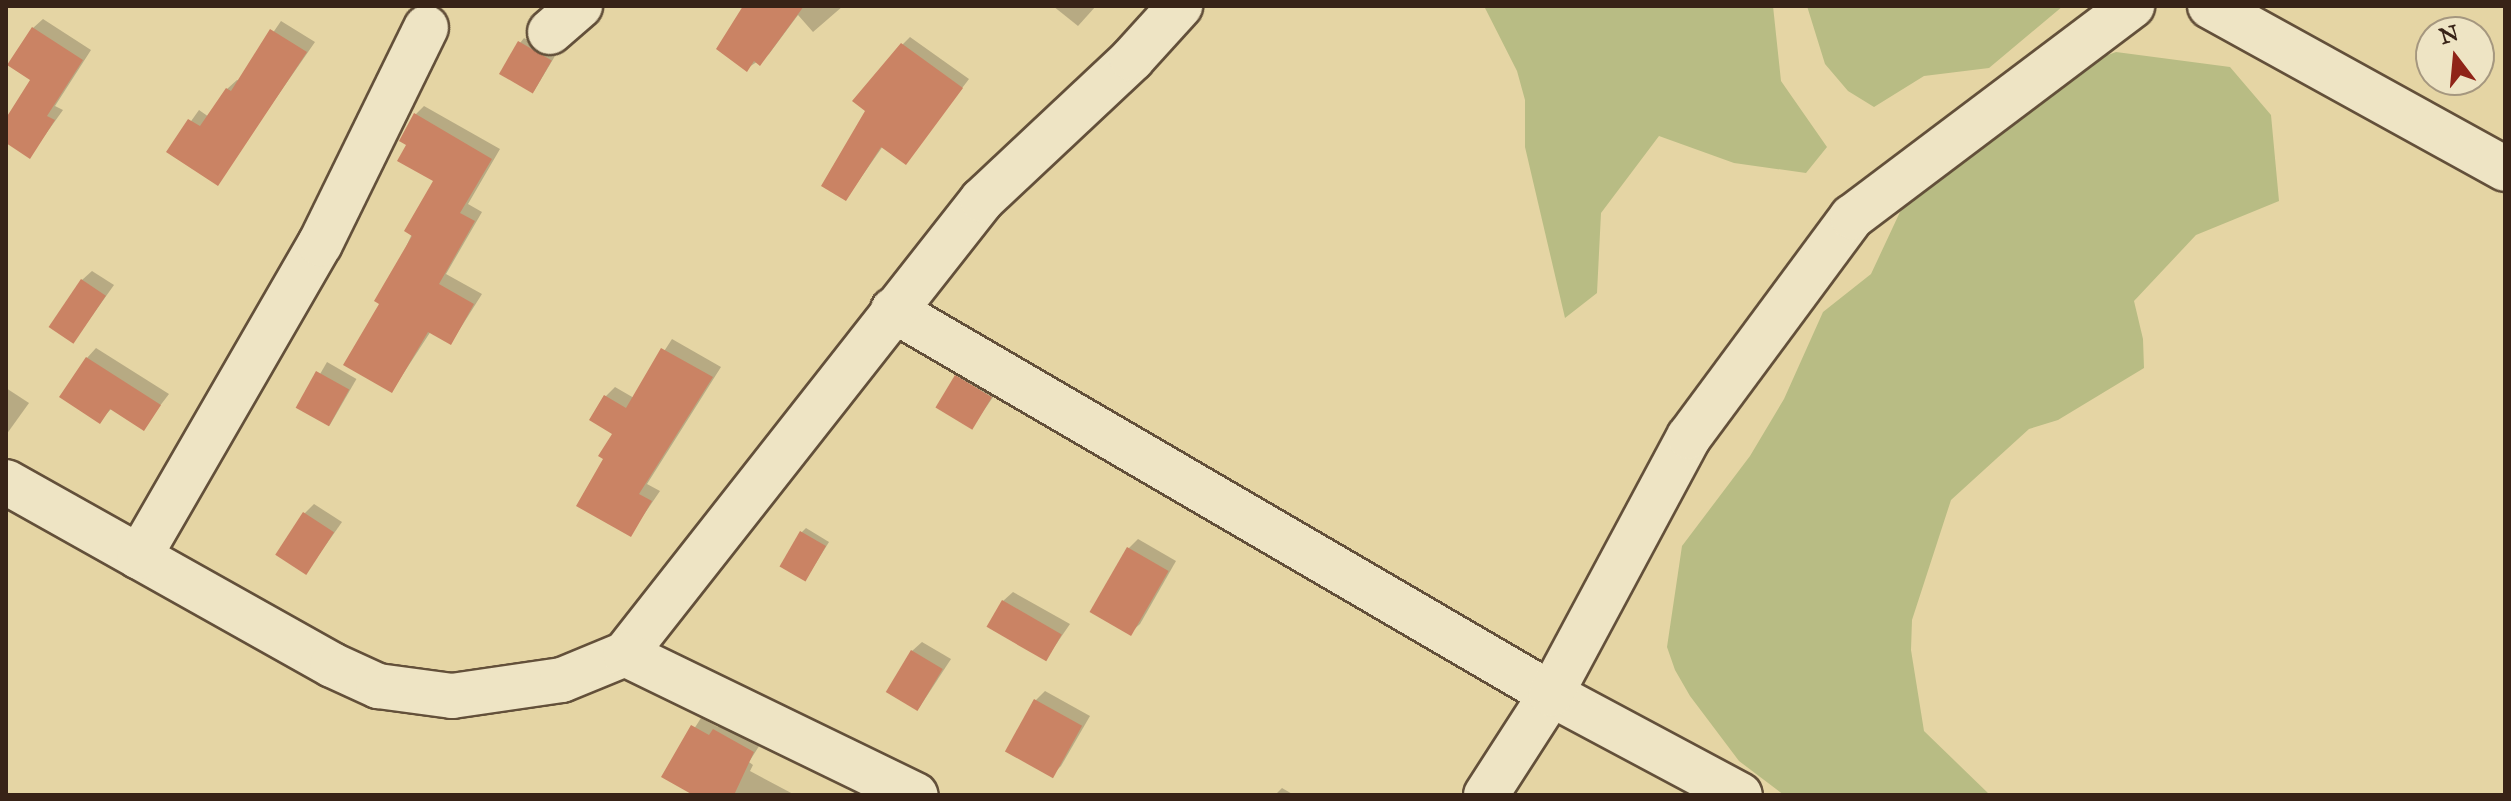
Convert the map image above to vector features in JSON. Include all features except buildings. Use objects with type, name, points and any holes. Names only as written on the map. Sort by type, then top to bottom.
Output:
[{"type":"street","points":[[6,482],[332,665],[378,686],[452,696],[562,680],[625,654],[982,200],[1132,59],[1180,6]]},
{"type":"street","points":[[1486,795],[1551,694],[1689,437],[1852,217],[2132,6]]},
{"type":"street","points":[[2210,6],[2505,169]]},
{"type":"street","points":[[139,557],[320,244],[426,28]]},
{"type":"street","points":[[893,310],[1551,694],[1740,795]]},
{"type":"street","points":[[625,654],[916,795]]},
{"type":"green space","points":[[1484,6],[1773,6],[1781,81],[1827,147],[1806,173],[1734,163],[1659,136],[1601,213],[1597,293],[1565,318],[1525,147],[1525,100],[1517,71]]},
{"type":"green space","points":[[1807,6],[2063,6],[1989,68],[1924,76],[1874,107],[1848,91],[1825,64]]},
{"type":"green space","points":[[2116,52],[2230,67],[2271,115],[2279,201],[2196,235],[2134,301],[2143,339],[2144,368],[2058,420],[2029,429],[1951,500],[1912,620],[1911,650],[1924,731],[1990,795],[1784,795],[1739,761],[1690,696],[1675,670],[1667,647],[1682,546],[1750,456],[1784,399],[1823,312],[1871,274],[1900,212],[1944,154],[2055,74]]}]
